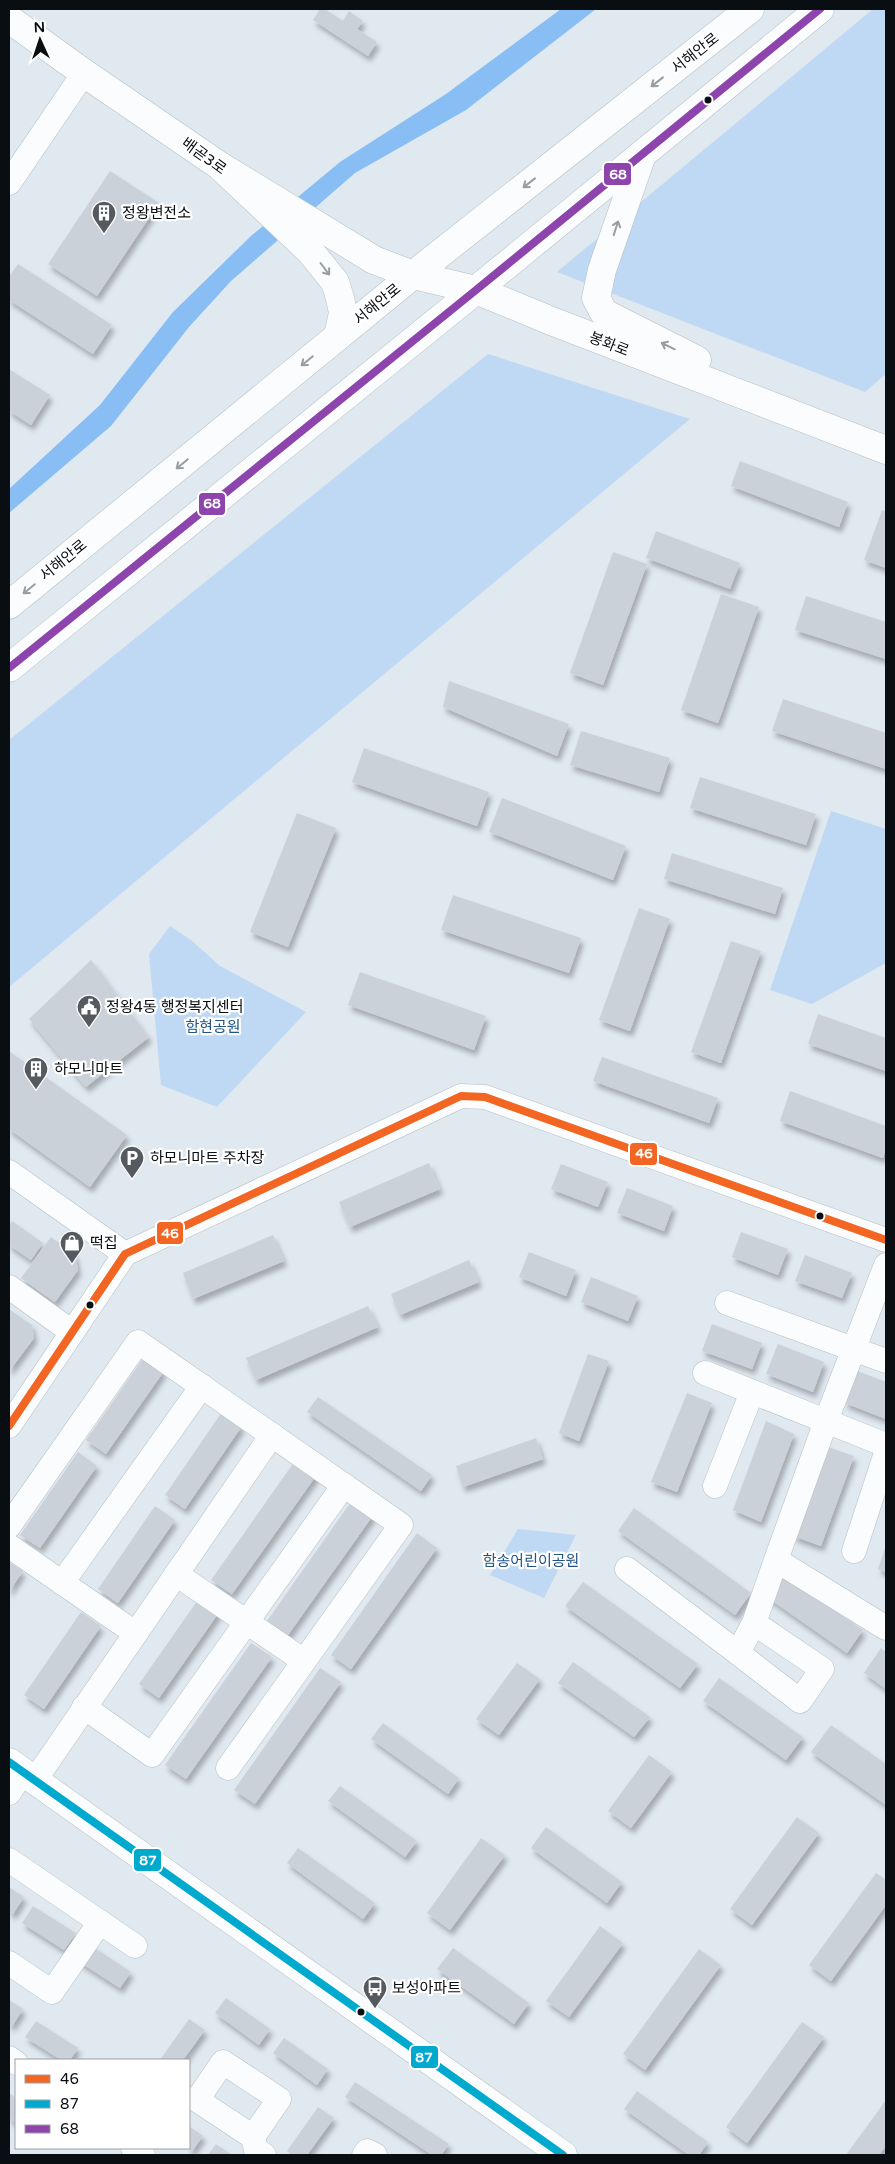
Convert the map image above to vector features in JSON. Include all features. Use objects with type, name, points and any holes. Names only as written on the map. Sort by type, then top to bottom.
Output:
[{"type":"main road","name":"서해안로","points":[[9,605],[413,275],[750,9]]},
{"type":"main road","points":[[9,668],[820,9]]},
{"type":"main road","name":"배곧3로","points":[[9,19],[220,166],[310,251],[335,282],[343,313],[338,336]]},
{"type":"main road","name":"봉화로","points":[[643,154],[602,270],[596,298],[604,313],[744,383],[804,418]]},
{"type":"main road","points":[[220,166],[374,260],[413,275]]},
{"type":"main road","name":"봉화로","points":[[413,275],[476,290],[886,450]]},
{"type":"main road","points":[[19,1777],[557,2154]]},
{"type":"street","points":[[9,183],[84,73]]},
{"type":"street","points":[[9,1426],[125,1254],[461,1096],[485,1097],[886,1240]]},
{"type":"street","points":[[9,1172],[125,1254]]},
{"type":"street","points":[[738,1653],[754,1624],[826,1421],[886,1265]]},
{"type":"street","points":[[9,1287],[72,1332]]},
{"type":"street","points":[[727,1303],[854,1348],[886,1362]]},
{"type":"street","points":[[9,1526],[138,1342],[401,1525],[228,1768]]},
{"type":"street","points":[[705,1373],[886,1445]]},
{"type":"street","points":[[62,1583],[202,1386]]},
{"type":"street","points":[[715,1486],[752,1392]]},
{"type":"street","points":[[19,1777],[84,1707],[272,1435]]},
{"type":"street","points":[[854,1551],[886,1453]]},
{"type":"street","points":[[84,1707],[152,1755],[344,1485]]},
{"type":"street","points":[[9,1546],[135,1633]]},
{"type":"street","points":[[776,1560],[886,1628]]},
{"type":"street","points":[[627,1569],[800,1701],[822,1669],[754,1624]]},
{"type":"street","points":[[176,1574],[304,1661]]},
{"type":"street","points":[[9,1860],[135,1946]]},
{"type":"street","points":[[9,1963],[52,1992],[100,1922]]},
{"type":"street","points":[[364,2155],[367,2150],[374,2155]]},
{"type":"green space","points":[[873,9],[886,9],[886,374],[865,392],[557,272]]},
{"type":"green space","points":[[488,354],[690,419],[9,987],[9,740]]},
{"type":"green space","points":[[831,811],[886,829],[886,963],[812,1004],[770,990]]},
{"type":"green space","name":"함현공원","points":[[170,926],[191,940],[220,966],[306,1012],[217,1107],[161,1085],[149,954]]},
{"type":"green space","name":"함송어린이공원","points":[[518,1529],[576,1535],[544,1598],[490,1575]]},
{"type":"water","points":[[561,9],[596,9],[466,110],[355,173],[231,281],[189,327],[111,426],[9,513],[9,489],[100,405],[173,312],[251,236],[340,162],[446,94]]},
{"type":"building","points":[[320,9],[325,9],[343,21],[349,11],[363,21],[357,29],[377,42],[368,56],[313,20]]},
{"type":"building","name":"정왕변전소","points":[[110,171],[159,203],[97,296],[48,264]]},
{"type":"building","points":[[18,264],[112,325],[93,354],[9,300],[9,274]]},
{"type":"building","points":[[9,369],[50,395],[31,425],[9,411]]},
{"type":"building","points":[[740,461],[848,502],[839,527],[731,486]]},
{"type":"building","points":[[882,510],[886,512],[886,568],[864,560]]},
{"type":"building","points":[[656,531],[740,563],[730,589],[646,558]]},
{"type":"building","points":[[613,552],[647,564],[603,685],[570,673]]},
{"type":"building","points":[[721,594],[759,607],[718,723],[681,710]]},
{"type":"building","points":[[806,596],[886,622],[886,659],[795,630]]},
{"type":"building","points":[[449,681],[569,724],[557,756],[443,707]]},
{"type":"building","points":[[783,699],[886,733],[886,769],[772,731]]},
{"type":"building","points":[[581,731],[670,758],[659,792],[570,765]]},
{"type":"building","points":[[364,748],[489,792],[477,826],[352,782]]},
{"type":"building","points":[[700,777],[816,814],[806,845],[690,808]]},
{"type":"building","points":[[502,798],[626,846],[613,880],[489,832]]},
{"type":"building","points":[[297,813],[336,828],[288,947],[250,932]]},
{"type":"building","points":[[672,853],[783,888],[775,914],[664,879]]},
{"type":"building","points":[[453,895],[581,938],[569,973],[441,930]]},
{"type":"building","points":[[639,908],[670,919],[630,1031],[599,1020]]},
{"type":"building","points":[[731,941],[761,951],[721,1063],[691,1052]]},
{"type":"building","name":"정왕4동 행정복지센터","points":[[91,960],[149,1037],[86,1087],[29,1019]]},
{"type":"building","points":[[360,972],[486,1016],[474,1050],[348,1005]]},
{"type":"building","points":[[818,1014],[886,1038],[886,1071],[808,1044]]},
{"type":"building","name":"하모니마트","points":[[9,1051],[127,1135],[90,1187],[9,1129]]},
{"type":"building","points":[[602,1057],[718,1098],[709,1123],[593,1081]]},
{"type":"building","points":[[790,1091],[886,1126],[886,1148],[883,1158],[780,1121]]},
{"type":"building","points":[[429,1163],[440,1189],[350,1227],[339,1202]]},
{"type":"building","points":[[561,1164],[608,1182],[598,1207],[551,1189]]},
{"type":"building","points":[[627,1188],[673,1206],[664,1231],[617,1213]]},
{"type":"building","points":[[12,1221],[43,1243],[31,1260],[9,1245],[9,1226]]},
{"type":"building","points":[[741,1232],[788,1249],[778,1275],[732,1257]]},
{"type":"building","points":[[273,1235],[284,1261],[193,1299],[183,1273]]},
{"type":"building","points":[[51,1237],[75,1254],[78,1270],[55,1302],[21,1278]]},
{"type":"building","points":[[529,1252],[576,1270],[566,1296],[519,1277]]},
{"type":"building","points":[[805,1255],[852,1273],[842,1298],[795,1281]]},
{"type":"building","points":[[469,1260],[479,1282],[400,1315],[391,1294]]},
{"type":"building","points":[[591,1277],[638,1296],[628,1321],[581,1302]]},
{"type":"building","points":[[368,1306],[378,1327],[256,1380],[246,1358]]},
{"type":"building","points":[[9,1309],[32,1325],[34,1338],[10,1370],[9,1369]]},
{"type":"building","points":[[712,1324],[762,1343],[752,1369],[702,1351]]},
{"type":"building","points":[[778,1344],[824,1362],[813,1392],[766,1374]]},
{"type":"building","points":[[588,1354],[609,1361],[579,1441],[559,1433]]},
{"type":"building","points":[[144,1357],[164,1371],[106,1454],[86,1440]]},
{"type":"building","points":[[850,1368],[886,1382],[886,1419],[845,1403]]},
{"type":"building","points":[[687,1393],[712,1403],[677,1492],[651,1482]]},
{"type":"building","points":[[318,1397],[432,1475],[421,1491],[307,1412]]},
{"type":"building","points":[[222,1412],[242,1426],[185,1509],[165,1495]]},
{"type":"building","points":[[766,1421],[794,1434],[761,1522],[733,1510]]},
{"type":"building","points":[[536,1438],[543,1459],[463,1487],[456,1466]]},
{"type":"building","points":[[825,1446],[854,1456],[821,1546],[793,1536]]},
{"type":"building","points":[[78,1452],[97,1466],[40,1548],[20,1535]]},
{"type":"building","points":[[297,1458],[318,1473],[232,1594],[211,1580]]},
{"type":"building","points":[[353,1499],[374,1514],[288,1635],[267,1621]]},
{"type":"building","points":[[155,1506],[175,1520],[118,1603],[98,1589]]},
{"type":"building","points":[[634,1508],[751,1593],[735,1615],[618,1531]]},
{"type":"building","points":[[417,1533],[437,1548],[351,1669],[331,1655]]},
{"type":"building","points":[[886,1545],[886,1572],[878,1569]]},
{"type":"building","points":[[9,1562],[23,1571],[9,1592]]},
{"type":"building","points":[[780,1572],[863,1630],[847,1653],[764,1595]]},
{"type":"building","points":[[583,1582],[698,1664],[680,1688],[565,1606]]},
{"type":"building","points":[[200,1597],[220,1611],[159,1698],[139,1684]]},
{"type":"building","points":[[81,1612],[101,1626],[44,1709],[24,1695]]},
{"type":"building","points":[[251,1643],[272,1657],[186,1779],[165,1765]]},
{"type":"building","points":[[881,1648],[886,1652],[886,1689],[864,1673]]},
{"type":"building","points":[[573,1662],[650,1717],[634,1737],[558,1683]]},
{"type":"building","points":[[517,1663],[540,1679],[499,1735],[476,1719]]},
{"type":"building","points":[[320,1668],[341,1682],[255,1804],[234,1790]]},
{"type":"building","points":[[719,1678],[803,1737],[786,1760],[703,1701]]},
{"type":"building","points":[[383,1723],[459,1778],[448,1794],[371,1739]]},
{"type":"building","points":[[831,1725],[886,1764],[886,1805],[811,1752]]},
{"type":"building","points":[[649,1755],[672,1772],[631,1828],[608,1811]]},
{"type":"building","points":[[340,1786],[417,1841],[405,1857],[328,1801]]},
{"type":"building","points":[[797,1817],[819,1833],[752,1925],[730,1909]]},
{"type":"building","points":[[546,1827],[622,1882],[607,1903],[531,1848]]},
{"type":"building","points":[[481,1838],[505,1855],[450,1930],[427,1913]]},
{"type":"building","points":[[298,1848],[375,1903],[363,1919],[287,1863]]},
{"type":"building","points":[[876,1873],[886,1880],[886,1905],[831,1981],[809,1965]]},
{"type":"building","points":[[9,1887],[24,1897],[13,1914],[9,1911]]},
{"type":"building","points":[[33,1906],[76,1933],[64,1950],[22,1923]]},
{"type":"building","points":[[600,1926],[623,1943],[569,2017],[546,2001]]},
{"type":"building","points":[[89,1944],[131,1972],[120,1988],[78,1961]]},
{"type":"building","points":[[453,1948],[529,2003],[514,2024],[437,1969]]},
{"type":"building","points":[[699,1949],[721,1965],[645,2070],[623,2054]]},
{"type":"building","points":[[226,1998],[270,2029],[259,2045],[215,2013]]},
{"type":"building","points":[[9,2000],[23,2009],[12,2026],[9,2024]]},
{"type":"building","points":[[189,2019],[205,2030],[184,2059],[161,2059]]},
{"type":"building","points":[[36,2021],[78,2048],[71,2059],[59,2059],[25,2037]]},
{"type":"building","points":[[802,2022],[824,2037],[747,2143],[726,2127]]},
{"type":"building","points":[[284,2038],[328,2069],[317,2085],[273,2053]]},
{"type":"building","points":[[355,2082],[449,2144],[441,2155],[432,2155],[345,2097]]},
{"type":"building","points":[[637,2091],[708,2142],[699,2155],[689,2155],[624,2109]]},
{"type":"building","points":[[9,2093],[15,2097],[15,2122],[9,2118]]},
{"type":"building","points":[[886,2100],[886,2146],[879,2155],[846,2155]]},
{"type":"building","points":[[318,2107],[334,2118],[307,2155],[292,2155],[287,2151]]},
{"type":"building","points":[[190,2127],[203,2136],[192,2151],[189,2149]]},
{"type":"building","points":[[216,2144],[232,2155],[208,2155]]},
{"type":"transit line","name":"68","points":[[9,668],[820,9]]},
{"type":"transit line","name":"46","points":[[9,1426],[125,1254],[461,1096],[485,1097],[886,1240]]},
{"type":"transit line","name":"87","points":[[9,1762],[563,2155]]},
{"type":"place","name":"정왕변전소","points":[[104,234]]},
{"type":"place","name":"정왕4동 행정복지센터","points":[[89,1028]]},
{"type":"place","name":"하모니마트","points":[[36,1090]]},
{"type":"place","name":"하모니마트 주차장","points":[[132,1179]]},
{"type":"place","name":"떡집","points":[[72,1264]]},
{"type":"place","name":"보성아파트","points":[[375,2009]]}]
